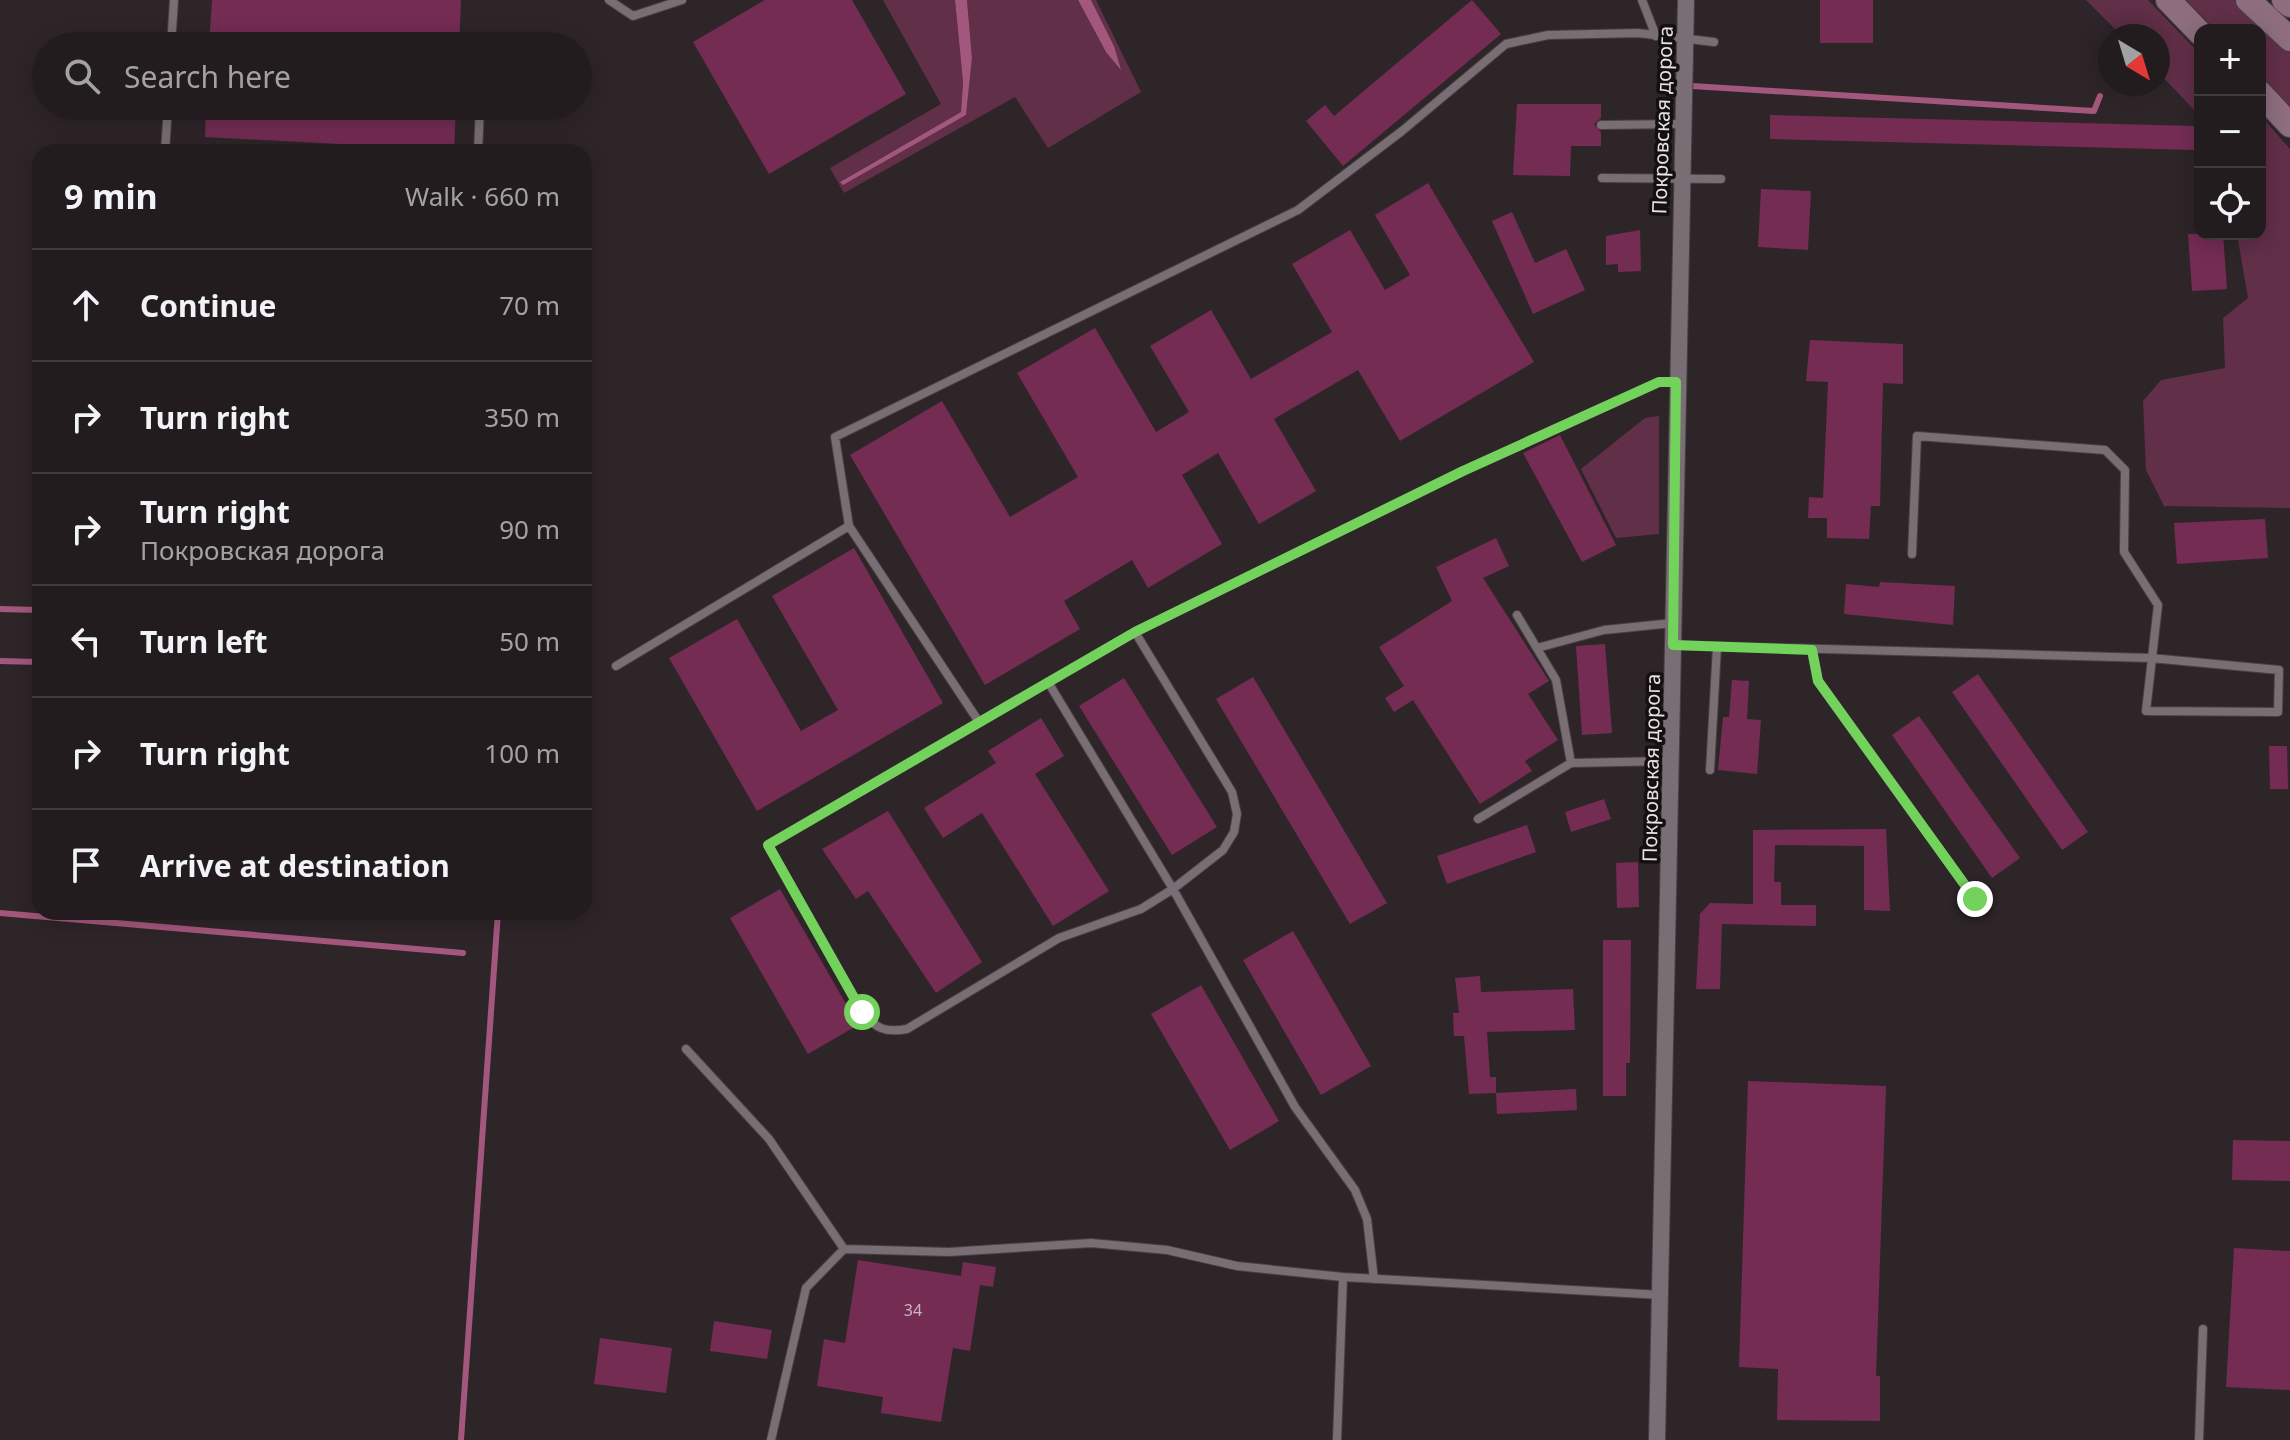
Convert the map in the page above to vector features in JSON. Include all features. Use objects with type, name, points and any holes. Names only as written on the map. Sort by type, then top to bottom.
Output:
[{"type":"main road","points":[[2168,0],[2194,27]]},
{"type":"main road","points":[[2248,0],[2290,39]]},
{"type":"main road","points":[[2284,0],[2290,5]]},
{"type":"main road","points":[[2263,96],[2290,125]]},
{"type":"street","name":"Покровская дорога","points":[[1657,1440],[1686,0]]},
{"type":"lane","points":[[172,32],[174,0]]},
{"type":"lane","points":[[609,0],[633,16],[682,0]]},
{"type":"lane","points":[[1642,0],[1656,36]]},
{"type":"lane","points":[[979,722],[849,526],[835,437],[1298,210],[1402,131],[1506,44],[1548,35],[1638,33],[1714,42]]},
{"type":"lane","points":[[166,144],[167,120]]},
{"type":"lane","points":[[478,144],[479,120]]},
{"type":"lane","points":[[1601,125],[1682,124]]},
{"type":"lane","points":[[1602,178],[1721,179]]},
{"type":"lane","points":[[1135,632],[1232,792],[1237,814],[1234,832],[1223,850],[1173,889],[1141,909],[1059,938],[907,1029],[890,1033],[873,1026],[768,845],[1135,632],[1463,471],[1659,382],[1676,382]]},
{"type":"lane","points":[[1673,645],[2151,658],[2279,670],[2278,712],[2146,711],[2151,658],[2158,605],[2124,552],[2125,470],[2105,450],[1917,436],[1912,554]]},
{"type":"lane","points":[[616,666],[849,526]]},
{"type":"lane","points":[[1517,615],[1556,680],[1571,763]]},
{"type":"lane","points":[[1537,648],[1604,630],[1673,623]]},
{"type":"lane","points":[[1710,770],[1717,647]]},
{"type":"lane","points":[[1812,650],[1818,681],[1975,899]]},
{"type":"lane","points":[[1048,682],[1173,889],[1295,1107],[1355,1190],[1367,1219],[1374,1279]]},
{"type":"lane","points":[[1478,819],[1571,763],[1671,761]]},
{"type":"lane","points":[[686,1049],[769,1139],[844,1249]]},
{"type":"lane","points":[[771,1440],[806,1288],[844,1249],[949,1252],[1091,1243],[1167,1250],[1237,1266],[1343,1277],[1662,1296]]},
{"type":"lane","points":[[1337,1440],[1343,1277]]},
{"type":"lane","points":[[2199,1440],[2203,1329]]},
{"type":"shaded area","points":[[883,0],[955,0],[963,82],[961,112],[841,181],[966,115],[972,58],[967,0],[1078,0],[1106,52],[1114,46],[1091,0],[1096,0],[1141,92],[1048,148],[1015,97],[844,193],[830,168],[941,104]]},
{"type":"shaded area","points":[[955,0],[967,0],[972,58],[966,115],[843,185],[840,182],[961,112],[963,82]]},
{"type":"shaded area","points":[[1078,0],[1091,0],[1114,46],[1121,70],[1106,52]]},
{"type":"shaded area","points":[[2086,0],[2148,0],[2194,48],[2194,110],[2170,85],[2170,24],[2110,24]]},
{"type":"shaded area","points":[[2186,0],[2234,0],[2260,24],[2210,24]]},
{"type":"shaded area","points":[[2266,29],[2290,51],[2290,106],[2266,81]]},
{"type":"shaded area","points":[[2266,122],[2290,149],[2290,508],[2164,506],[2146,470],[2143,401],[2161,380],[2225,368],[2223,318],[2248,298],[2238,240],[2266,240]]},
{"type":"shaded area","points":[[1659,416],[1659,534],[1616,538],[1581,469],[1645,418]]},
{"type":"building","points":[[212,0],[461,0],[460,32],[210,32]]},
{"type":"building","points":[[765,0],[852,0],[906,94],[769,174],[693,42]]},
{"type":"building","points":[[1472,0],[1501,34],[1343,166],[1306,121],[1325,105],[1334,116]]},
{"type":"building","points":[[1820,0],[1873,0],[1873,43],[1820,43]]},
{"type":"building","points":[[1517,104],[1601,104],[1601,118],[1594,124],[1601,132],[1601,146],[1571,146],[1570,176],[1513,175]]},
{"type":"building","points":[[1770,115],[2194,126],[2194,150],[1770,139]]},
{"type":"building","points":[[206,120],[455,120],[454,144],[339,144],[205,137]]},
{"type":"building","points":[[1428,183],[1534,362],[1400,441],[1358,370],[1274,419],[1316,491],[1259,524],[1218,453],[1182,475],[1222,544],[1148,588],[1132,560],[1064,601],[1080,629],[985,685],[850,455],[942,401],[1010,517],[1078,477],[1017,373],[1095,328],[1156,432],[1189,412],[1150,346],[1211,310],[1251,379],[1332,332],[1292,264],[1350,230],[1385,290],[1410,275],[1375,215]]},
{"type":"building","points":[[1761,189],[1811,191],[1808,250],[1758,247]]},
{"type":"building","points":[[1512,212],[1535,263],[1566,249],[1585,290],[1533,314],[1492,221]]},
{"type":"building","points":[[1640,230],[1641,271],[1618,272],[1618,264],[1606,265],[1606,236]]},
{"type":"building","points":[[2188,234],[2194,234],[2194,240],[2223,240],[2227,289],[2192,291]]},
{"type":"building","points":[[1810,340],[1903,344],[1903,384],[1883,383],[1880,506],[1871,506],[1869,539],[1827,538],[1827,518],[1808,518],[1809,497],[1823,498],[1828,382],[1806,381]]},
{"type":"building","points":[[1560,435],[1616,545],[1582,562],[1523,453]]},
{"type":"building","points":[[2265,519],[2268,558],[2177,564],[2174,523]]},
{"type":"building","points":[[1496,538],[1509,566],[1483,578],[1549,681],[1528,694],[1558,740],[1525,761],[1532,771],[1480,804],[1413,700],[1394,712],[1385,698],[1404,686],[1379,647],[1452,601],[1436,567]]},
{"type":"building","points":[[854,548],[943,703],[757,811],[669,658],[737,619],[801,731],[838,710],[772,596]]},
{"type":"building","points":[[1880,582],[1955,586],[1953,625],[1844,614],[1846,584],[1879,587]]},
{"type":"building","points":[[1605,644],[1612,733],[1582,735],[1576,646]]},
{"type":"building","points":[[1978,674],[2088,832],[2062,850],[1952,692]]},
{"type":"building","points":[[1253,677],[1387,903],[1350,924],[1216,699]]},
{"type":"building","points":[[1124,678],[1217,827],[1172,855],[1079,706]]},
{"type":"building","points":[[1732,680],[1749,681],[1747,719],[1761,720],[1757,774],[1718,770],[1723,717],[1729,717]]},
{"type":"building","points":[[1919,716],[2020,858],[1992,878],[1892,735]]},
{"type":"building","points":[[1041,718],[1064,756],[1035,774],[1109,891],[1053,926],[982,813],[943,838],[924,808],[996,763],[988,751]]},
{"type":"building","points":[[2269,746],[2287,746],[2288,789],[2270,789]]},
{"type":"building","points":[[1604,799],[1611,819],[1571,832],[1565,812]]},
{"type":"building","points":[[888,811],[982,962],[936,993],[868,891],[856,899],[822,849]]},
{"type":"building","points":[[1527,825],[1536,852],[1447,884],[1437,856]]},
{"type":"building","points":[[1886,829],[1890,911],[1864,910],[1864,846],[1775,845],[1774,882],[1781,882],[1781,905],[1816,905],[1816,926],[1722,924],[1720,989],[1696,989],[1700,914],[1710,903],[1753,904],[1753,830]]},
{"type":"building","points":[[1638,862],[1639,907],[1617,908],[1616,863]]},
{"type":"building","points":[[780,889],[858,1025],[808,1054],[730,918]]},
{"type":"building","points":[[1293,931],[1371,1066],[1321,1095],[1243,960]]},
{"type":"building","points":[[1603,940],[1631,940],[1630,1063],[1626,1063],[1626,1096],[1603,1096]]},
{"type":"building","points":[[1480,976],[1481,992],[1573,989],[1575,1030],[1487,1032],[1490,1077],[1496,1077],[1496,1093],[1469,1094],[1464,1036],[1454,1036],[1453,1013],[1459,1013],[1455,978]]},
{"type":"building","points":[[1201,985],[1279,1121],[1230,1150],[1151,1014]]},
{"type":"building","points":[[1748,1081],[1886,1086],[1876,1376],[1880,1376],[1880,1421],[1777,1420],[1778,1369],[1739,1367]]},
{"type":"building","points":[[1576,1089],[1577,1110],[1497,1114],[1496,1093]]},
{"type":"building","points":[[2233,1140],[2290,1141],[2290,1181],[2232,1180]]},
{"type":"building","points":[[2234,1248],[2290,1251],[2290,1390],[2226,1387]]},
{"type":"building","points":[[858,1260],[961,1276],[963,1262],[996,1267],[993,1287],[980,1285],[970,1351],[953,1348],[941,1422],[881,1413],[883,1397],[817,1386],[824,1339],[845,1343]]},
{"type":"building","points":[[714,1321],[772,1330],[767,1359],[710,1351]]},
{"type":"building","points":[[600,1338],[672,1348],[666,1393],[594,1384]]},
{"type":"waterway","points":[[1692,86],[2094,111],[2100,96]]},
{"type":"waterway","points":[[0,609],[32,610]]},
{"type":"waterway","points":[[0,661],[32,662]]},
{"type":"waterway","points":[[0,913],[32,916]]},
{"type":"waterway","points":[[81,920],[463,953]]},
{"type":"waterway","points":[[461,1440],[497,920]]},
{"type":"route","points":[[862,1012],[768,845],[1135,632],[1463,471],[1659,382],[1676,382],[1673,645],[1812,650],[1812,665],[1818,681],[1975,899]]}]
